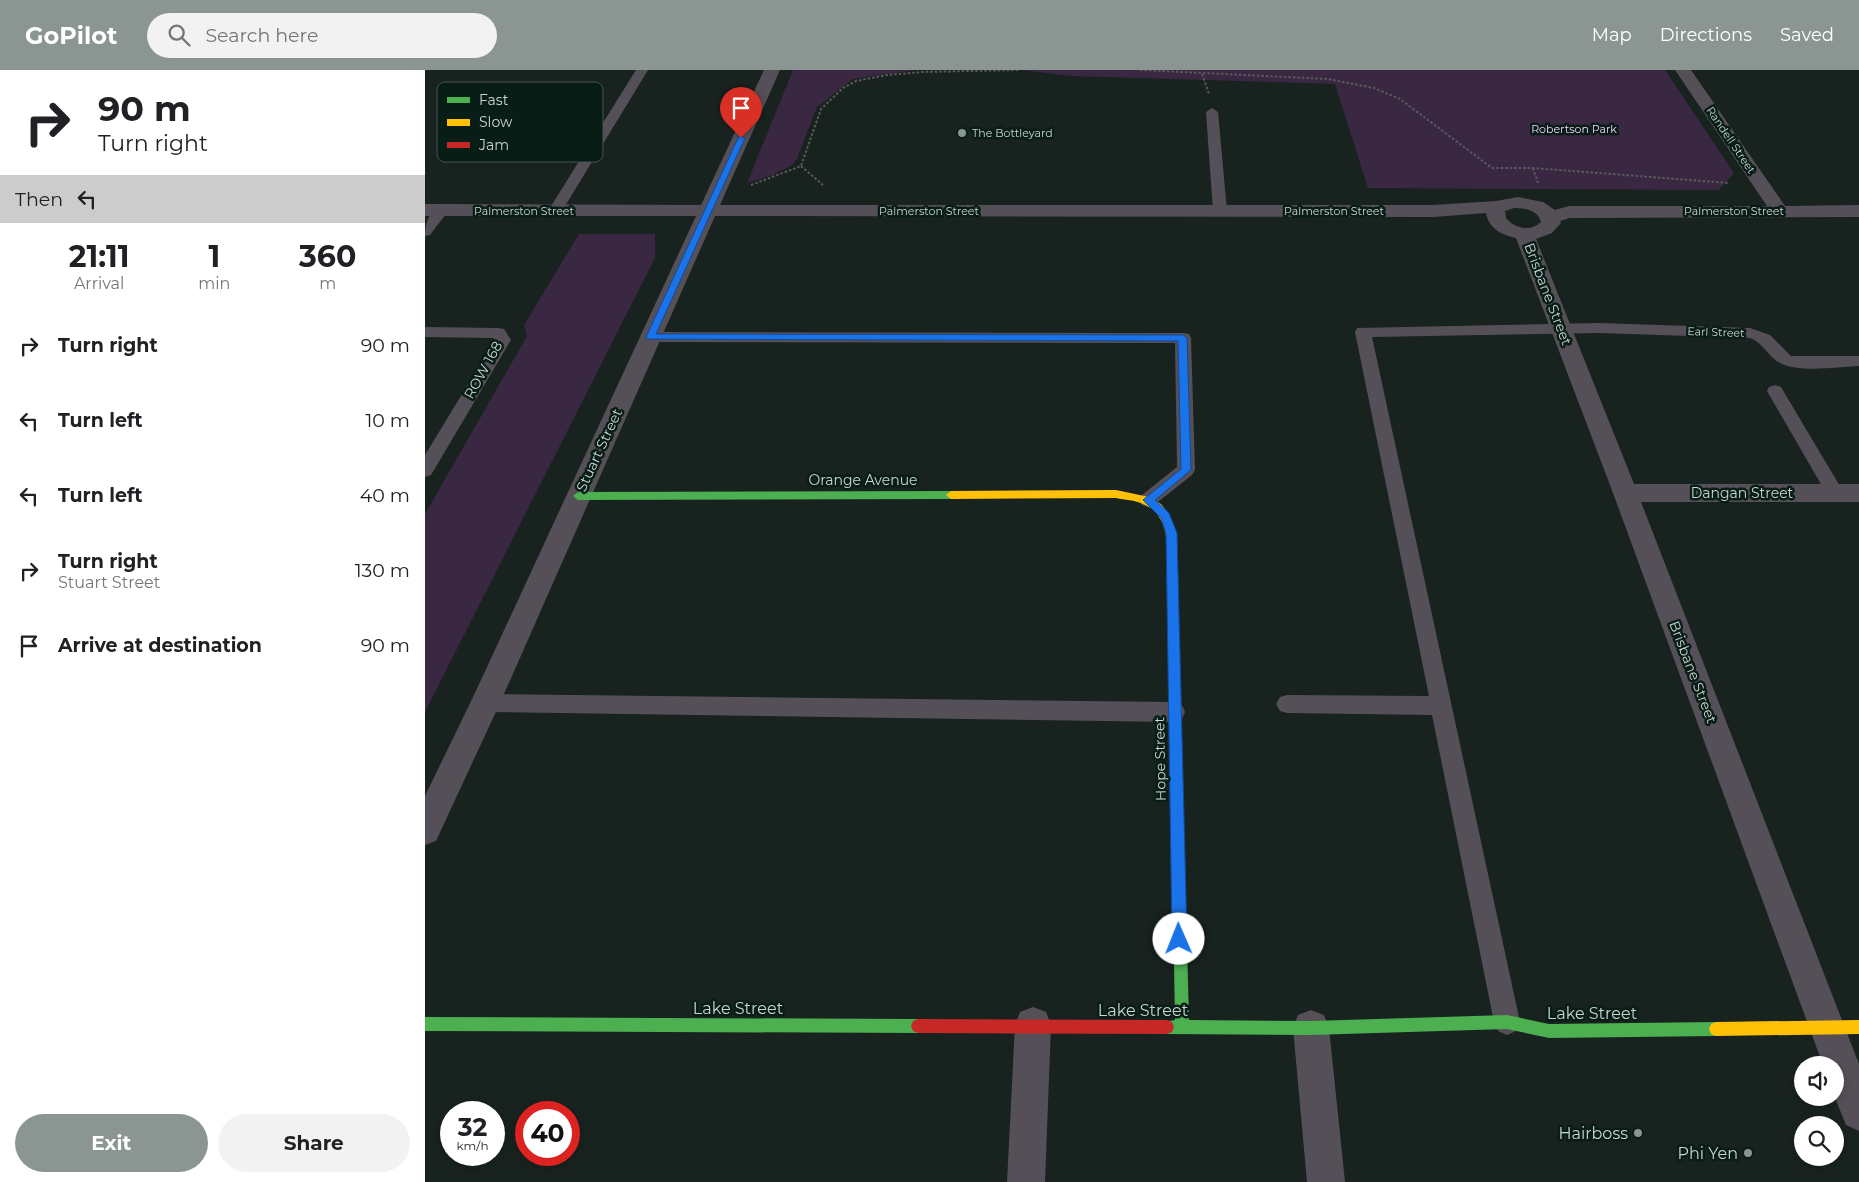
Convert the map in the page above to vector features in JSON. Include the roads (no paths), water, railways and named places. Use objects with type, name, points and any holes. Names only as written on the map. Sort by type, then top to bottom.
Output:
[{"type":"street","name":"Stuart Street","points":[[425,830],[485,703],[772,70]]},
{"type":"street","name":"Randell Street","points":[[1683,70],[1779,210]]},
{"type":"street","points":[[1512,202],[1531,204],[1547,212],[1551,224],[1542,232],[1524,234],[1509,230],[1497,214],[1512,202]]},
{"type":"street","name":"Palmerston Street","points":[[433,210],[555,211],[711,204],[1220,211],[1433,211],[1497,214]]},
{"type":"street","name":"Palmerston Street","points":[[1550,218],[1569,212],[1779,210],[1859,212]]},
{"type":"street","name":"Brisbane Street","points":[[1524,234],[1625,493],[1859,1112]]},
{"type":"street","name":"Dangan Street","points":[[1625,493],[1847,493]]},
{"type":"street","name":"Orange Avenue","points":[[578,496],[1116,494],[1148,500]]},
{"type":"street","name":"Hope Street","points":[[1148,500],[1165,516],[1172,533],[1181,1026]]},
{"type":"street","name":"Lake Street","points":[[425,1024],[1033,1025],[1311,1028],[1507,1022],[1549,1031],[1859,1027]]},
{"type":"street","points":[[1026,1182],[1033,1025]]},
{"type":"street","points":[[1311,1028],[1326,1182]]},
{"type":"lane","points":[[603,133],[642,70]]},
{"type":"lane","points":[[1212,112],[1220,211]]},
{"type":"lane","points":[[555,211],[585,162]]},
{"type":"lane","points":[[425,232],[433,210]]},
{"type":"lane","points":[[1507,1022],[1363,332],[1561,328]]},
{"type":"lane","name":"Earl Street","points":[[1561,328],[1750,332],[1768,339],[1777,354],[1786,361],[1859,361]]},
{"type":"lane","name":"ROW 168","points":[[425,332],[498,333],[503,340],[425,470]]},
{"type":"lane","points":[[651,337],[1183,338],[1186,470],[1148,500]]},
{"type":"lane","points":[[1775,391],[1847,493]]},
{"type":"lane","points":[[485,703],[1174,712]]},
{"type":"lane","points":[[1287,704],[1441,706]]},
{"type":"place","name":"The Bottleyard","points":[[962,133]]},
{"type":"place","name":"Hairboss","points":[[1638,1133]]},
{"type":"place","name":"Phi Yen","points":[[1748,1153]]},
{"type":"park label","name":"Robertson Park","points":[[1574,129]]}]
